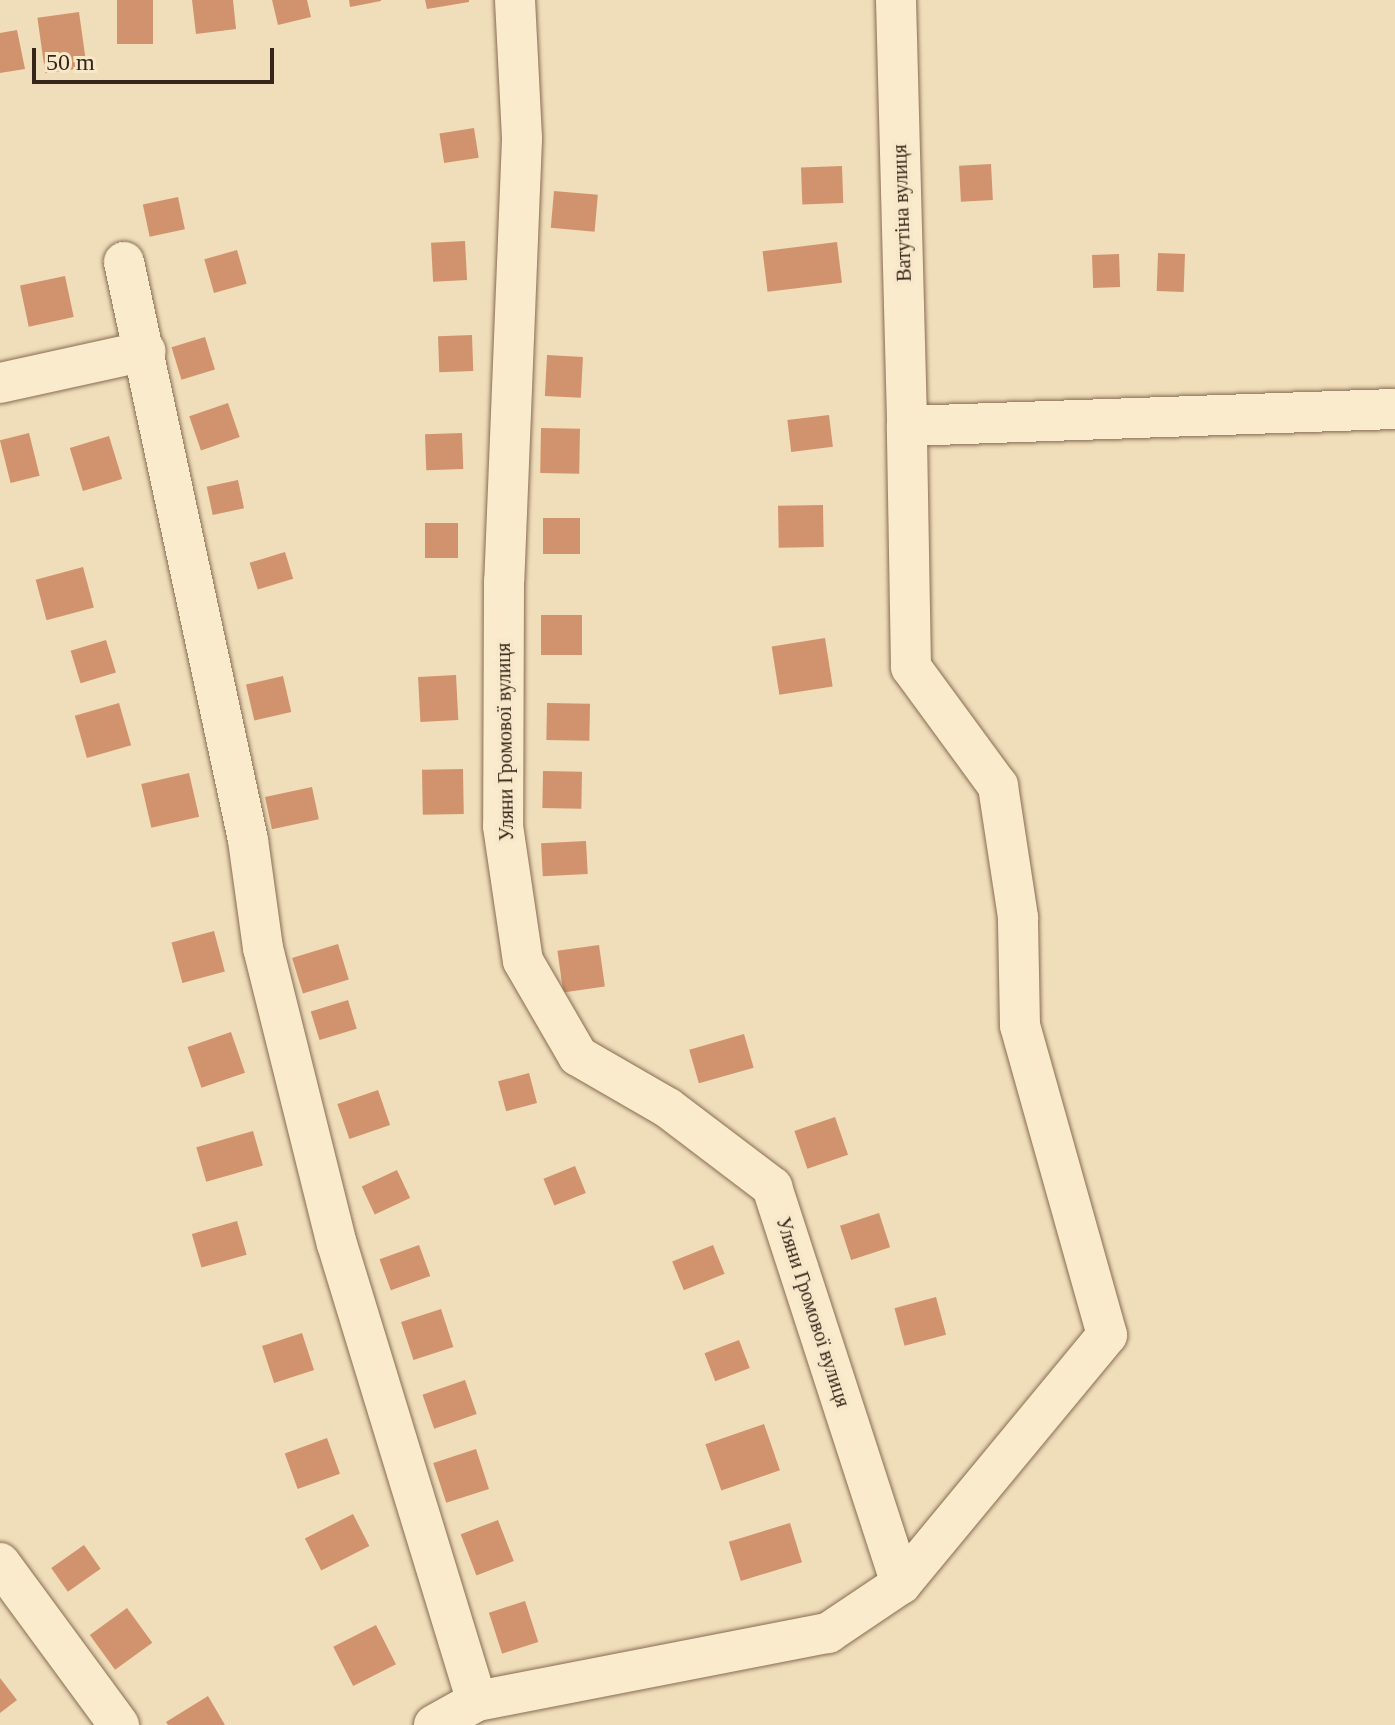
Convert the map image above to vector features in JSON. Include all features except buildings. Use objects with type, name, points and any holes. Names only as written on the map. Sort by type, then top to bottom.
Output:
[{"type":"street","name":"Уляни Громової вулиця","points":[[515,0],[522,139],[504,581],[503,826],[523,961],[578,1056],[668,1108],[772,1187],[901,1584]]},
{"type":"street","name":"Ватутіна вулиця","points":[[896,0],[911,667],[998,786],[1018,917],[1020,1026],[1107,1335],[901,1584]]},
{"type":"street","points":[[124,262],[146,351],[248,840],[263,948],[337,1244],[477,1701]]},
{"type":"street","points":[[0,383],[146,351]]},
{"type":"street","points":[[907,426],[1395,409]]},
{"type":"street","points":[[0,1563],[119,1725]]},
{"type":"street","points":[[434,1725],[477,1701],[828,1633],[901,1584]]}]
